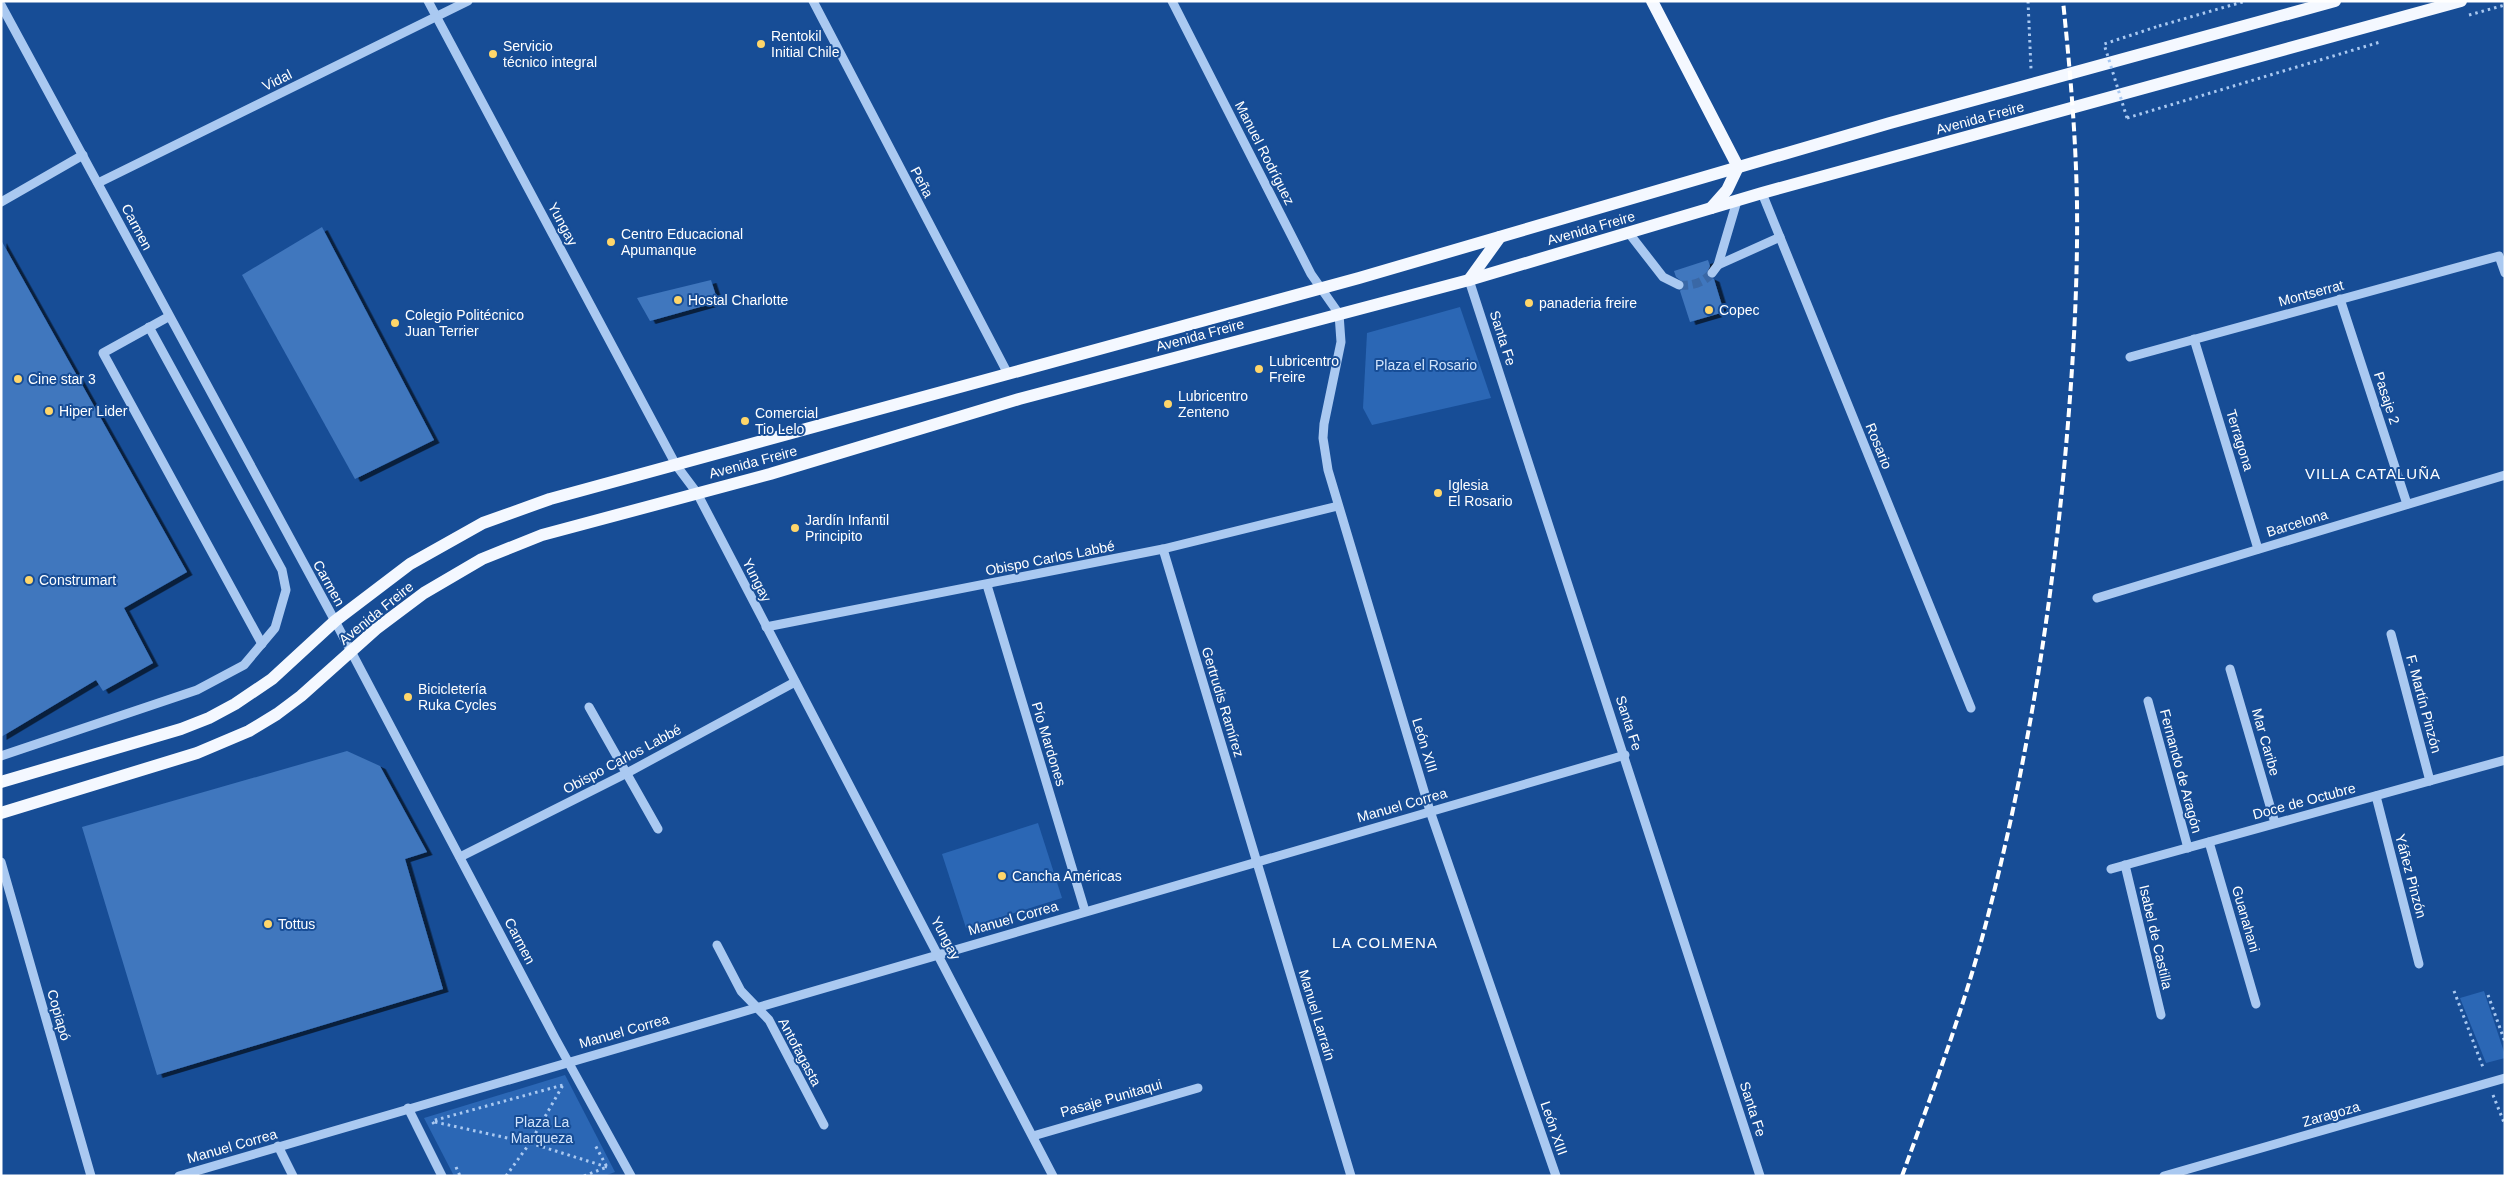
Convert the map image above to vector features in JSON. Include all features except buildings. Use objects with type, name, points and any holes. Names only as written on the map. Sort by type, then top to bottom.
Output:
[{"type":"main road","points":[[1652,1],[1738,167],[1727,190],[1708,211]]},
{"type":"main road","name":"Avenida Freire","points":[[1,782],[181,729],[209,718],[235,704],[272,679],[335,621],[410,564],[482,523],[550,499],[1320,289],[1738,167],[2335,1]]},
{"type":"main road","name":"Avenida Freire","points":[[1,814],[197,753],[223,743],[277,714],[376,629],[418,598],[482,559],[542,535],[770,474],[1029,397],[1469,280],[1737,201],[2461,1]]},
{"type":"main road","points":[[1469,280],[1500,237]]},
{"type":"street","name":"Yungay","points":[[428,1],[676,465],[697,493],[1053,1176]]},
{"type":"street","name":"Vidal","points":[[98,183],[468,1]]},
{"type":"street","name":"Peña","points":[[812,1],[1008,374]]},
{"type":"street","name":"Manuel Rodríguez","points":[[1172,1],[1320,289],[1339,314]]},
{"type":"street","name":"Carmen","points":[[1,5],[98,183],[168,317],[335,621],[576,1077],[631,1176]]},
{"type":"street","points":[[1,202],[83,155]]},
{"type":"street","name":"Rosario","points":[[1762,194],[1971,708]]},
{"type":"street","points":[[1712,274],[1718,265],[1737,201]]},
{"type":"street","points":[[1628,232],[1663,277],[1679,285]]},
{"type":"street","points":[[1718,265],[1780,237]]},
{"type":"street","name":"Montserrat","points":[[2130,357],[2499,256],[2505,273]]},
{"type":"street","name":"Santa Fe","points":[[1469,280],[1625,755],[1760,1176]]},
{"type":"street","name":"Pasaje 2","points":[[2340,299],[2407,504]]},
{"type":"street","name":"León XIII","points":[[1339,314],[1341,342],[1326,409],[1323,438],[1328,470],[1430,811],[1556,1176]]},
{"type":"street","points":[[168,317],[103,353],[262,644]]},
{"type":"street","points":[[1,756],[197,690],[244,665],[276,628],[286,590],[282,570],[149,327]]},
{"type":"street","name":"Terragona","points":[[2194,339],[2258,549]]},
{"type":"street","name":"Barcelona","points":[[2097,598],[2505,475]]},
{"type":"street","name":"Obispo Carlos Labbé","points":[[766,627],[1163,550],[1338,506]]},
{"type":"street","name":"Gertrudis Ramírez","points":[[1163,550],[1256,862]]},
{"type":"street","name":"Pío Mardones","points":[[987,585],[1085,911]]},
{"type":"street","name":"F. Martín Pinzón","points":[[2391,634],[2430,781]]},
{"type":"street","name":"Mar Caribe","points":[[2230,669],[2276,823]]},
{"type":"street","name":"Obispo Carlos Labbé","points":[[460,857],[626,773],[796,682]]},
{"type":"street","name":"Fernando de Aragón","points":[[2148,701],[2188,848]]},
{"type":"street","points":[[588,707],[658,829]]},
{"type":"street","name":"Manuel Correa","points":[[179,1176],[568,1061],[1625,755]]},
{"type":"street","name":"Doce de Octubre","points":[[2111,869],[2505,760]]},
{"type":"street","name":"Yáñez Pinzón","points":[[2376,796],[2419,964]]},
{"type":"street","name":"Guanahani","points":[[2209,842],[2256,1004]]},
{"type":"street","name":"Copiapó","points":[[1,862],[91,1176]]},
{"type":"street","name":"Manuel Larraín","points":[[1256,862],[1352,1176]]},
{"type":"street","name":"Isabel de Castilla","points":[[2125,865],[2160,1015]]},
{"type":"street","name":"Antofagasta","points":[[717,945],[741,991],[754,1007],[769,1020],[824,1125]]},
{"type":"street","name":"Zaragoza","points":[[2169,1175],[2505,1078]]},
{"type":"street","name":"Pasaje Punitaqui","points":[[1033,1136],[1198,1088]]},
{"type":"street","points":[[408,1108],[442,1176]]},
{"type":"street","points":[[278,1146],[293,1176]]},
{"type":"path","points":[[2028,1],[2032,84]]},
{"type":"path","points":[[2246,1],[2104,44],[2127,118],[2382,42]]},
{"type":"path","points":[[2467,16],[2505,5]]},
{"type":"path","points":[[2454,991],[2505,1124]]},
{"type":"path","points":[[2488,996],[2505,1042]]},
{"type":"path","points":[[418,1127],[432,1121],[563,1085],[576,1077]]},
{"type":"path","points":[[563,1085],[568,1093]]},
{"type":"path","points":[[506,1176],[530,1142],[563,1085]]},
{"type":"path","points":[[432,1121],[436,1129]]},
{"type":"path","points":[[432,1121],[530,1142],[607,1168]]},
{"type":"path","points":[[594,1143],[607,1168]]},
{"type":"path","points":[[452,1160],[460,1176]]},
{"type":"path","points":[[584,1176],[607,1168],[625,1165]]},
{"type":"green space","name":"Plaza el Rosario","points":[[1460,307],[1491,398],[1372,425],[1363,408],[1367,333]]},
{"type":"green space","name":"Cancha Américas","points":[[1038,823],[1062,898],[966,928],[942,854]]},
{"type":"green space","points":[[2484,991],[2505,1055],[2505,1058],[2486,1063],[2460,998]]},
{"type":"green space","name":"Plaza La Marqueza","points":[[565,1075],[615,1172],[604,1176],[454,1176],[424,1118]]},
{"type":"tunnel","points":[[1679,285],[1697,283],[1712,273]]},
{"type":"railway","points":[[1902,1176],[1963,1001],[1996,884],[2022,766],[2051,589],[2067,436],[2077,271],[2075,154],[2063,1]]},
{"type":"place","name":"Rentokil Initial Chile","points":[[761,44]]},
{"type":"place","name":"Servicio técnico integral","points":[[493,54]]},
{"type":"place","name":"Centro Educacional Apumanque","points":[[611,242]]},
{"type":"place","name":"Hostal Charlotte","points":[[678,300]]},
{"type":"place","name":"panaderia freire","points":[[1529,303]]},
{"type":"place","name":"Copec","points":[[1709,310]]},
{"type":"place","name":"Colegio Politécnico Juan Terrier","points":[[395,323]]},
{"type":"place","name":"Lubricentro Freire","points":[[1259,369]]},
{"type":"place","name":"Cine star 3","points":[[18,379]]},
{"type":"place","name":"Lubricentro Zenteno","points":[[1168,404]]},
{"type":"place","name":"Hiper Lider","points":[[49,411]]},
{"type":"place","name":"Comercial Tio Lelo","points":[[745,421]]},
{"type":"place","name":"Iglesia El Rosario","points":[[1438,493]]},
{"type":"place","name":"Jardín Infantil Principito","points":[[795,528]]},
{"type":"place","name":"Construmart","points":[[29,580]]},
{"type":"place","name":"Bicicletería Ruka Cycles","points":[[408,697]]},
{"type":"place","name":"Cancha Américas","points":[[1002,876]]},
{"type":"place","name":"Tottus","points":[[268,924]]},
{"type":"district","name":"VILLA CATALUÑA","points":[[2373,474]]},
{"type":"district","name":"LA COLMENA","points":[[1385,943]]}]
